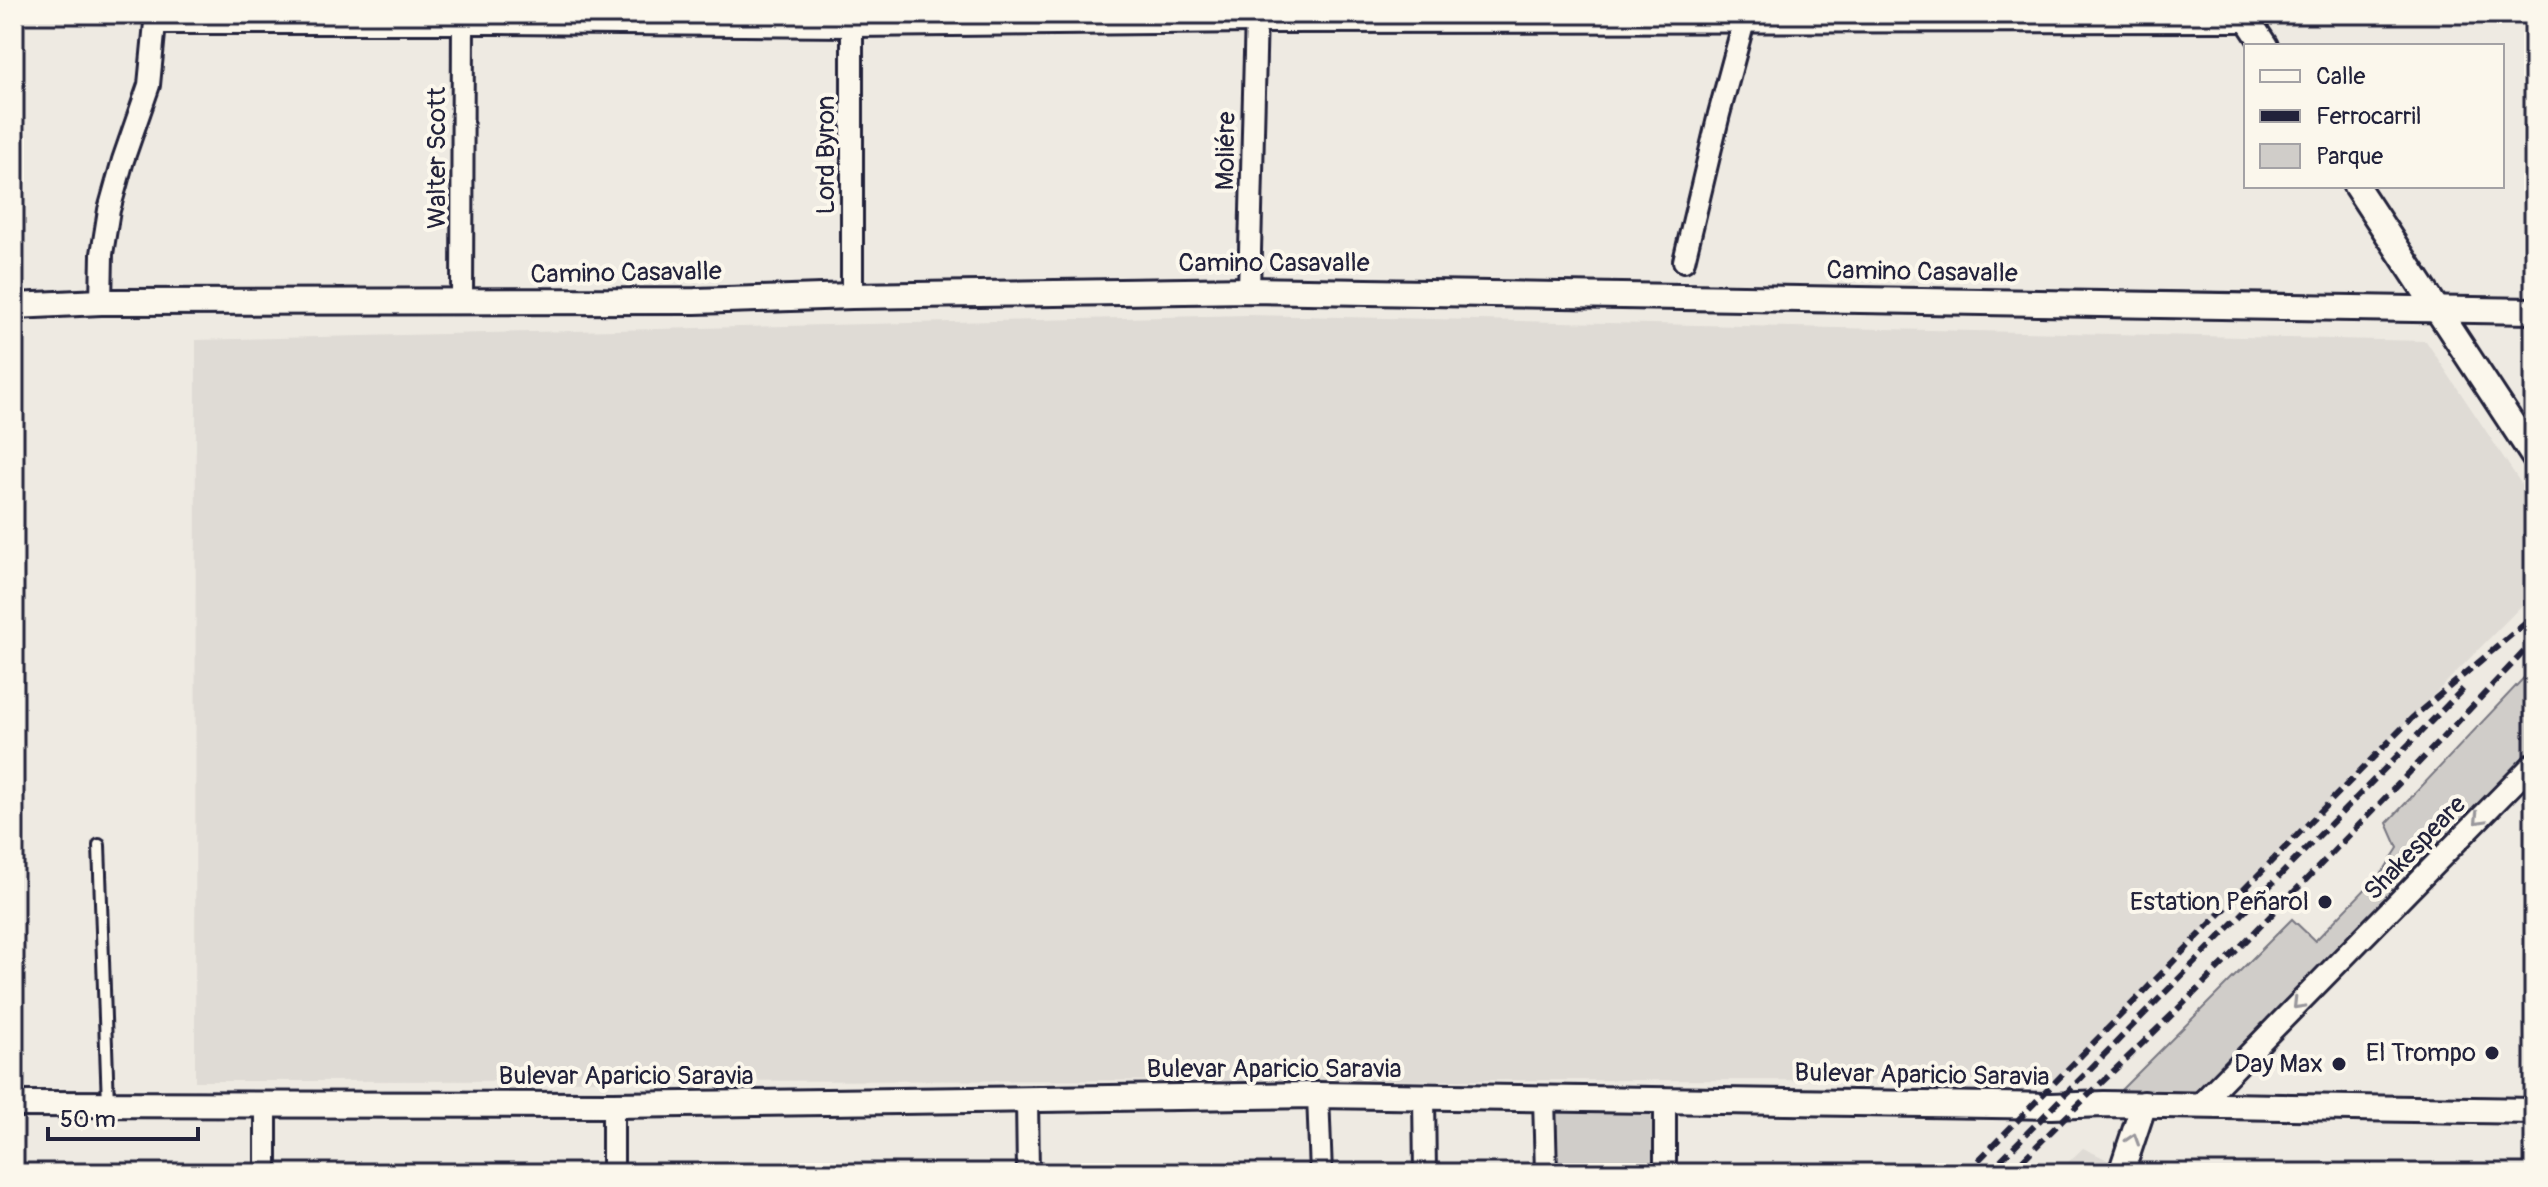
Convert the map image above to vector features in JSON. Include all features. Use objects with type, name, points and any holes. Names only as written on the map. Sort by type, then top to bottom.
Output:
[{"type":"street","points":[[101,302],[102,254],[109,210],[149,85],[155,23],[463,18],[2246,18],[2264,44]]},
{"type":"street","name":"Walter Scott","points":[[462,302],[463,18]]},
{"type":"street","name":"Moliére","points":[[1249,290],[1256,18]]},
{"type":"street","points":[[1684,261],[1745,18]]},
{"type":"street","name":"Lord Byron","points":[[852,20],[852,296]]},
{"type":"street","points":[[2357,188],[2534,457]]},
{"type":"street","name":"Camino Casavalle","points":[[14,306],[101,302],[695,301],[1249,290],[2534,311]]},
{"type":"street","name":"Shakespeare","points":[[2198,1106],[2534,763]]},
{"type":"street","points":[[1318,1095],[1321,1173]]},
{"type":"street","name":"Bulevar Aparicio Saravia","points":[[14,1104],[613,1105],[1318,1095],[2534,1111]]},
{"type":"street","points":[[1424,1096],[1425,1173]]},
{"type":"street","points":[[1544,1098],[1546,1173]]},
{"type":"street","points":[[1027,1099],[1028,1173]]},
{"type":"street","points":[[1665,1099],[1665,1173]]},
{"type":"street","points":[[266,1104],[266,1173]]},
{"type":"street","points":[[2121,1173],[2144,1104]]},
{"type":"street","points":[[613,1105],[613,1173]]},
{"type":"lane","points":[[99,845],[108,1104]]},
{"type":"shaded area","points":[[1248,315],[2426,341],[2534,503],[2534,593],[2055,1080],[195,1081],[196,340]]},
{"type":"shaded area","points":[[2083,1148],[2108,1160],[2103,1173],[2057,1173]]},
{"type":"green space","points":[[2534,667],[2534,754],[2201,1094],[2115,1096],[2292,919],[2315,941],[2384,870],[2398,848],[2387,823]]},
{"type":"green space","points":[[1561,1110],[1655,1112],[1658,1173],[1554,1173],[1554,1114]]},
{"type":"railway","points":[[1966,1173],[2412,718],[2534,616]]},
{"type":"railway","points":[[2010,1173],[2243,943],[2534,641]]},
{"type":"railway","points":[[1988,1173],[2464,688]]},
{"type":"place","name":"Estation Peñarol","points":[[2325,902]]},
{"type":"place","name":"El Trompo","points":[[2492,1053]]},
{"type":"place","name":"Day Max","points":[[2339,1064]]}]
